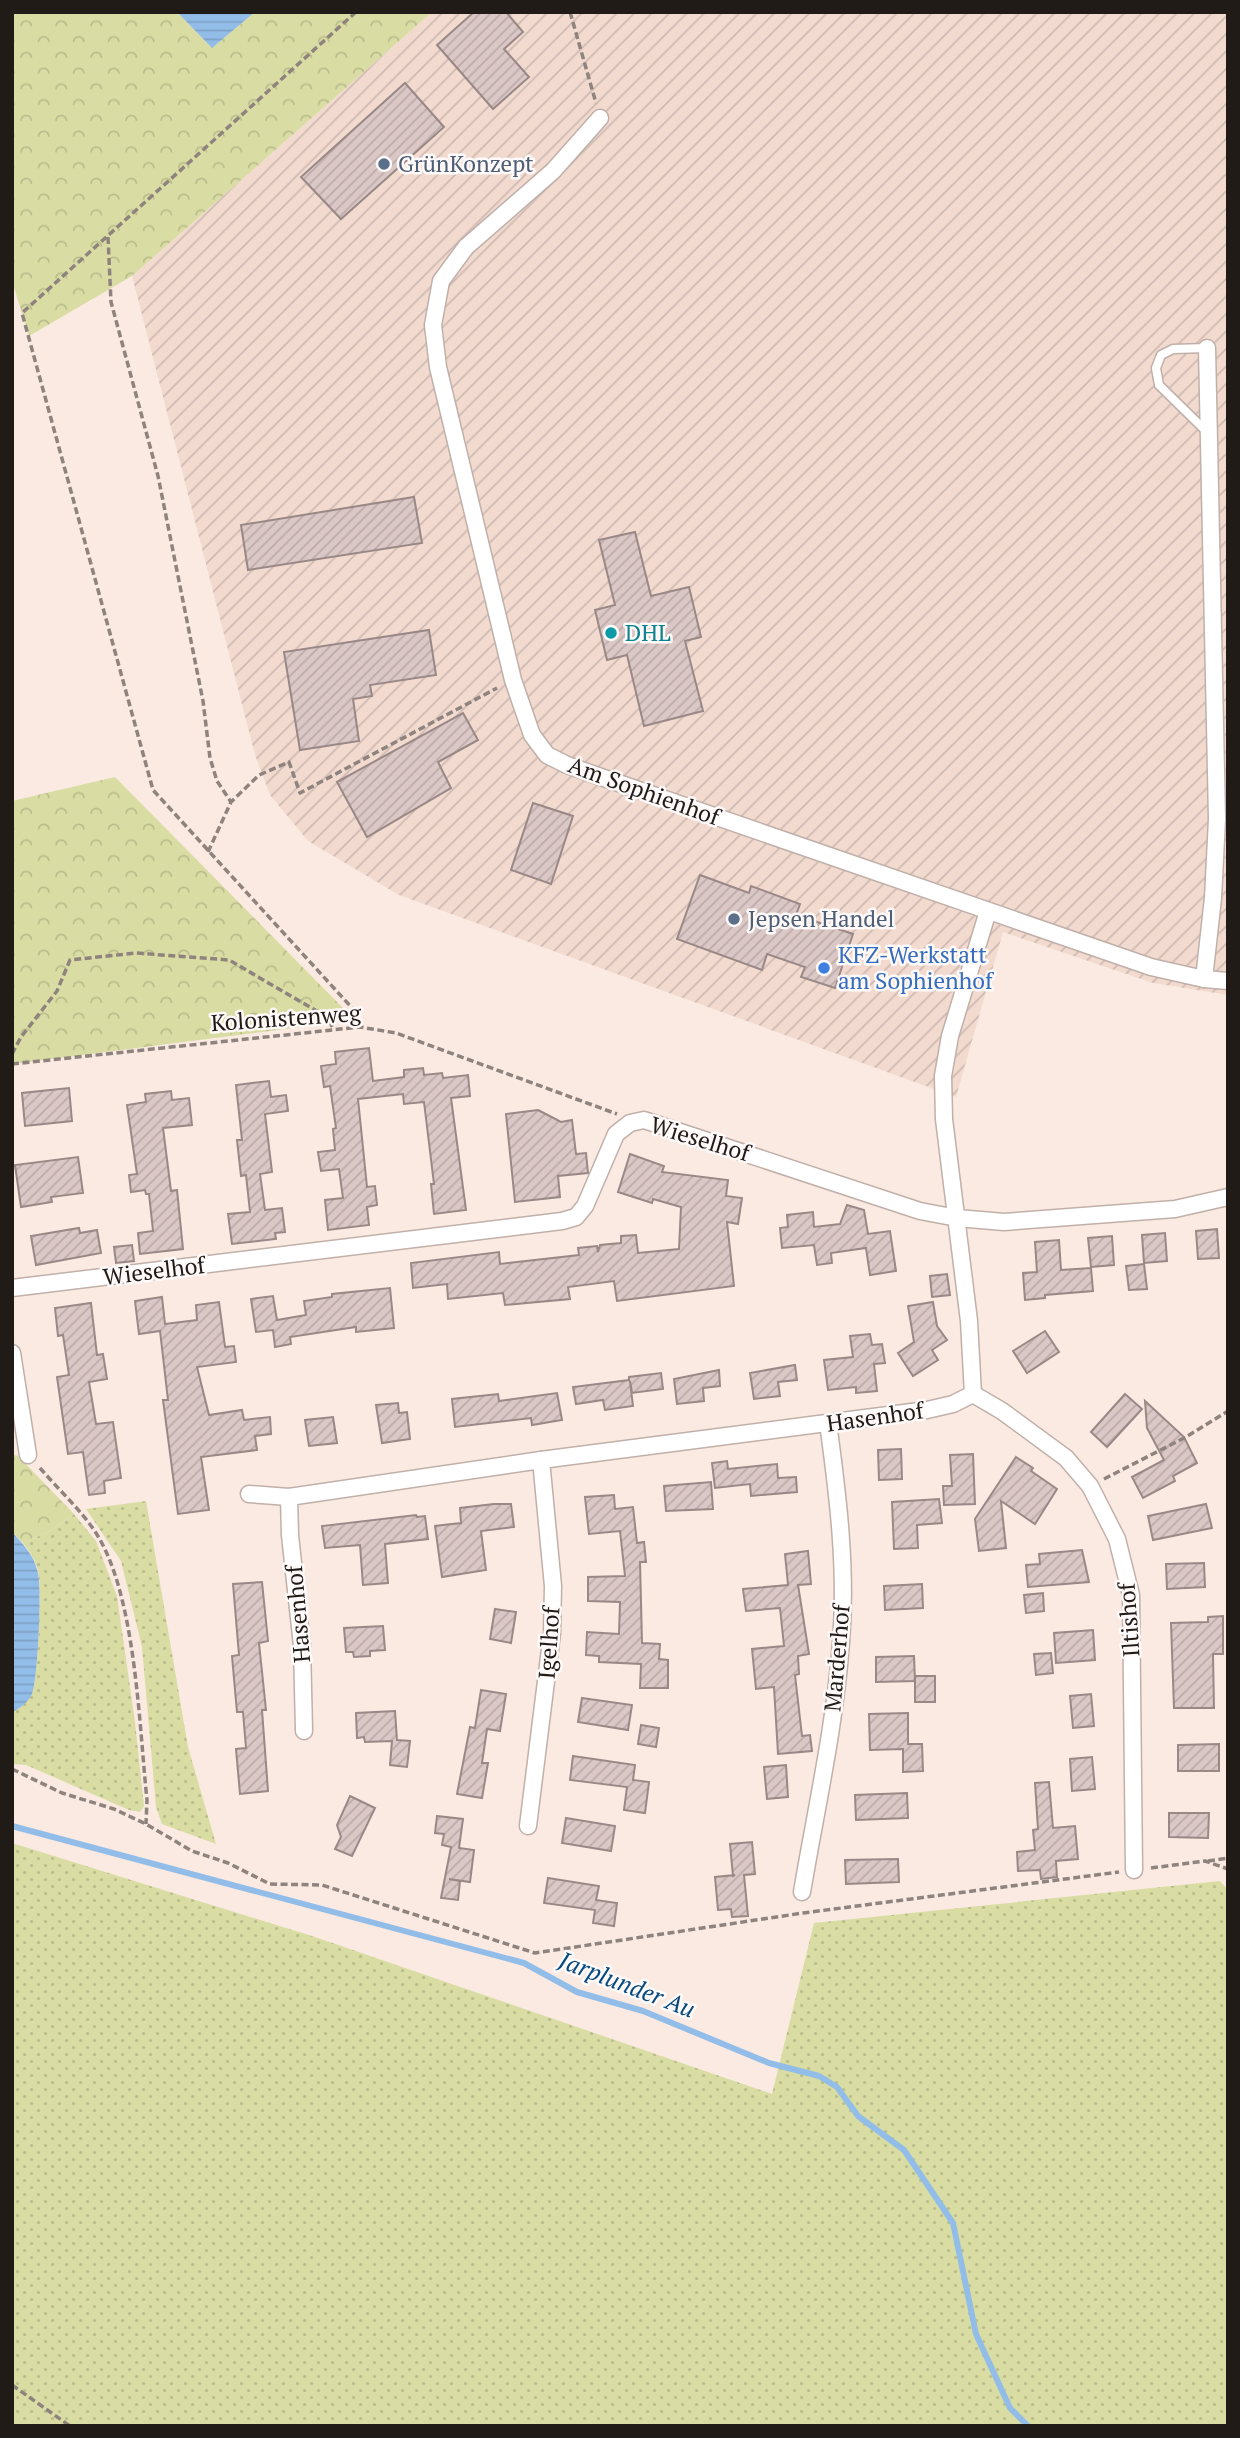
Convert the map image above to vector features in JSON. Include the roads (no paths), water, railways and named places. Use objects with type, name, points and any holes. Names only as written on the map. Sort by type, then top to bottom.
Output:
[{"type":"street","name":"Am Sophienhof","points":[[600,118],[554,171],[466,247],[441,281],[433,325],[438,367],[513,680],[532,734],[547,755],[567,765],[1151,967],[1204,979],[1228,981]]},
{"type":"street","points":[[1204,979],[1213,898],[1217,819],[1207,348]]},
{"type":"street","points":[[973,1394],[970,1321],[944,1119],[943,1076],[950,1036],[988,911]]},
{"type":"street","name":"Wieselhof","points":[[12,1287],[562,1221],[576,1217],[586,1206],[616,1134],[630,1123],[644,1120],[920,1211],[957,1218],[1004,1222],[1162,1210],[1228,1197]]},
{"type":"street","points":[[12,1353],[28,1455]]},
{"type":"street","name":"Hasenhof","points":[[248,1494],[289,1497],[541,1460],[927,1410],[953,1405],[973,1394]]},
{"type":"street","name":"Iltishof","points":[[973,1394],[1002,1411],[1066,1458],[1090,1486],[1117,1539],[1131,1595],[1134,1870]]},
{"type":"street","name":"Marderhof","points":[[802,1892],[834,1704],[841,1642],[841,1538],[828,1423]]},
{"type":"street","name":"Igelhof","points":[[528,1825],[552,1633],[553,1586],[541,1460]]},
{"type":"street","name":"Hasenhof","points":[[289,1497],[290,1535],[302,1646],[304,1731]]},
{"type":"lane","points":[[1207,348],[1173,349],[1161,355],[1156,368],[1158,385],[1208,434]]},
{"type":"water","points":[[177,12],[255,12],[212,48]]},
{"type":"water","points":[[12,1532],[34,1561],[40,1596],[34,1686],[28,1700],[12,1712]]},
{"type":"waterway","name":"Jarplunder Au","points":[[12,1826],[524,1963],[577,1992],[643,2011],[769,2063],[819,2076],[837,2087],[858,2116],[904,2150],[953,2223],[976,2334],[1010,2408],[1028,2426]]},
{"type":"place","name":"GrünKonzept","points":[[384,164]]},
{"type":"place","name":"DHL","points":[[611,633]]},
{"type":"place","name":"Jepsen Handel","points":[[734,919]]},
{"type":"place","name":"KFZ-Werkstatt am Sophienhof","points":[[824,968]]}]
